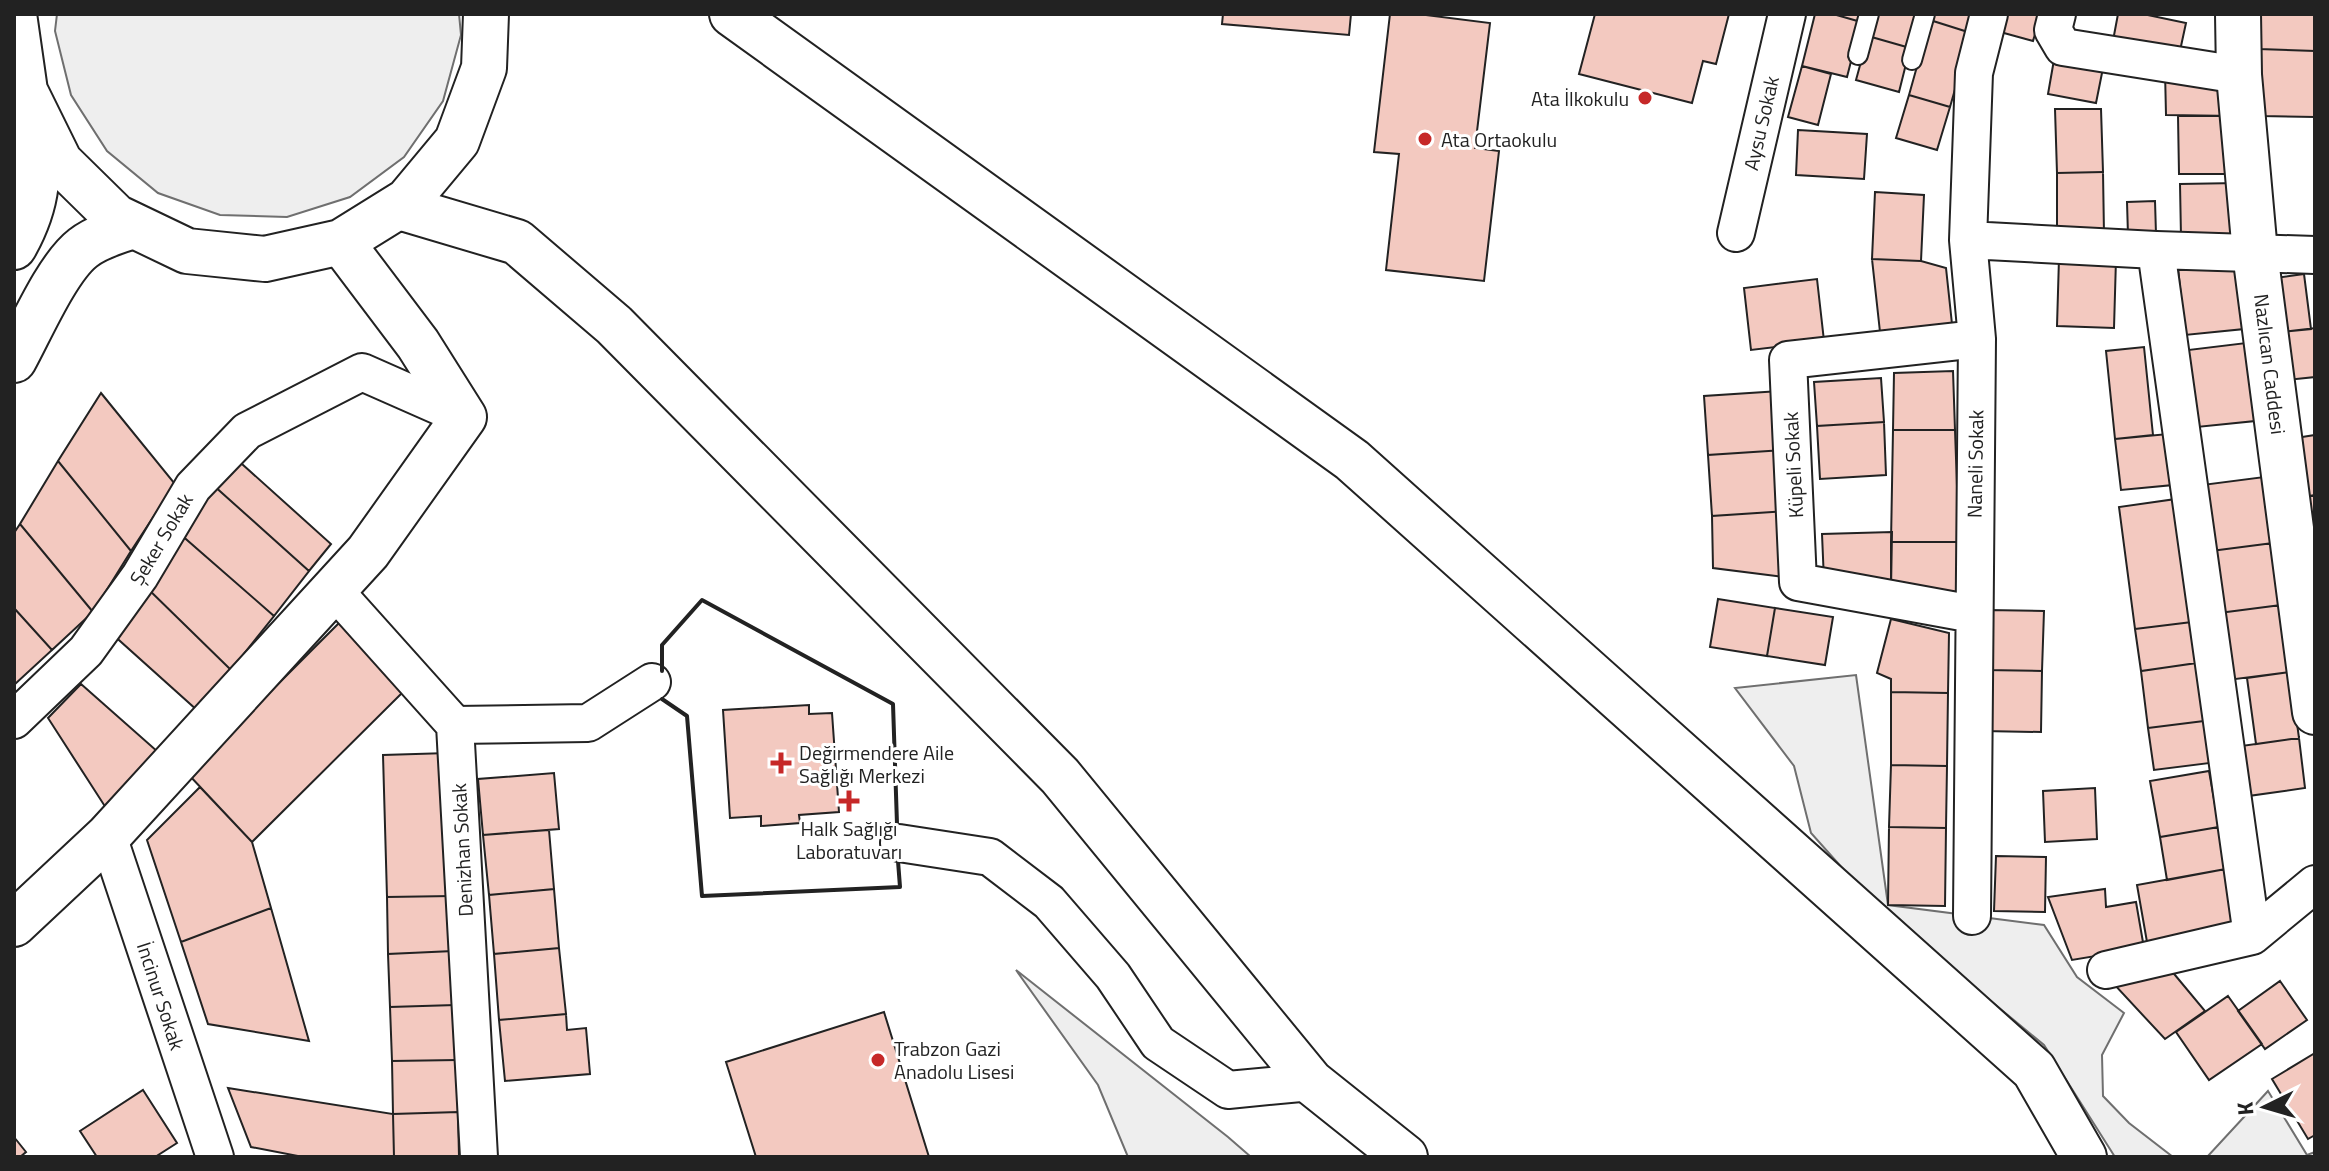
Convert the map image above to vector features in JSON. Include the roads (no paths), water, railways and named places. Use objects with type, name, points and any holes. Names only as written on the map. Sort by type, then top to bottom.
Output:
[{"type":"main road","points":[[14,14],[19,90],[36,148],[36,193],[14,247]]},
{"type":"main road","points":[[19,90],[60,162],[116,217],[187,251],[265,259],[341,242],[407,201],[457,141],[484,68],[486,14]]},
{"type":"main road","points":[[732,14],[1352,460],[2034,1070],[2084,1157]]},
{"type":"main road","name":"Nazlıcan Caddesi","points":[[2238,14],[2239,75],[2255,253],[2315,712]]},
{"type":"main road","points":[[399,207],[517,242],[614,325],[1060,776],[1311,1082],[1405,1157]]},
{"type":"main road","points":[[14,360],[64,269],[83,248],[134,226]]},
{"type":"main road","points":[[14,924],[108,836],[368,552],[464,417],[418,344],[341,242]]},
{"type":"street","name":"Aysu Sokak","points":[[1736,233],[1787,14]]},
{"type":"street","name":"Naneli Sokak","points":[[1972,916],[1977,339],[1968,240],[1974,73],[1989,14]]},
{"type":"street","points":[[2057,14],[2053,30],[2063,47],[2239,75]]},
{"type":"street","points":[[1968,240],[2315,255]]},
{"type":"street","points":[[2156,250],[2252,936]]},
{"type":"street","name":"Küpeli Sokak","points":[[1973,614],[1798,582],[1788,360],[1977,339]]},
{"type":"street","name":"Şeker Sokak","points":[[14,720],[86,651],[140,576],[193,487],[247,431],[362,372],[464,417]]},
{"type":"street","points":[[334,590],[455,725],[588,723],[652,682]]},
{"type":"street","name":"Denizhan Sokak","points":[[455,725],[479,1157]]},
{"type":"street","name":"İncinur Sokak","points":[[108,836],[215,1157]]},
{"type":"street","points":[[899,843],[990,857],[1049,902],[1113,976],[1158,1043],[1228,1090],[1311,1082]]},
{"type":"street","points":[[2106,970],[2252,936],[2315,884]]},
{"type":"lane","points":[[1858,55],[1869,14]]},
{"type":"lane","points":[[1912,60],[1925,14]]},
{"type":"place","name":"Ata İlkokulu","points":[[1645,98]]},
{"type":"place","name":"Ata Ortaokulu","points":[[1425,139]]},
{"type":"place","name":"Değirmendere Aile Sağlığı Merkezi","points":[[781,763]]},
{"type":"place","name":"Halk Sağlığı Laboratuvarı","points":[[849,801]]},
{"type":"place","name":"Trabzon Gazi Anadolu Lisesi","points":[[878,1060]]}]
